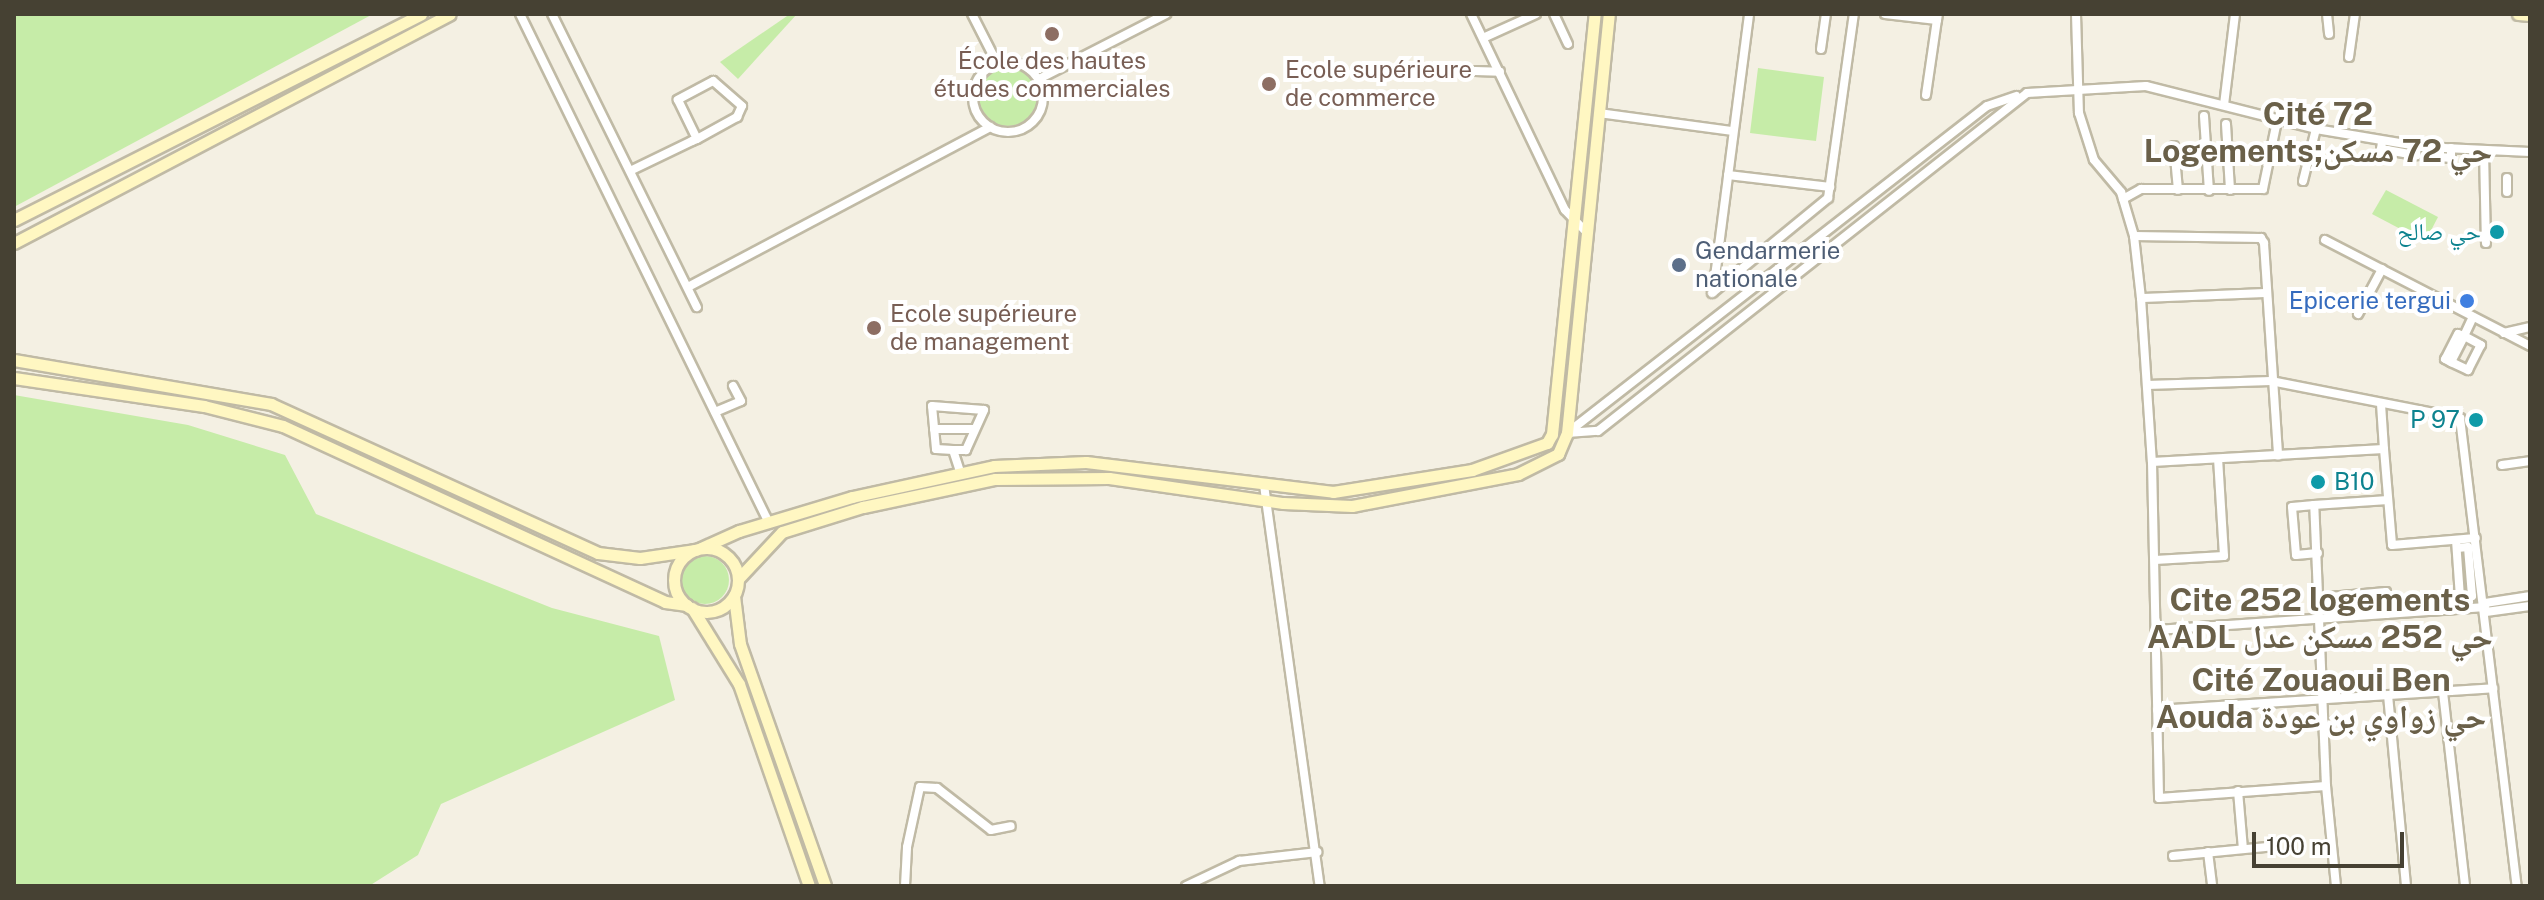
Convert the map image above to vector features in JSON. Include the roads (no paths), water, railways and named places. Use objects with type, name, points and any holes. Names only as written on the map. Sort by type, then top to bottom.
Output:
[{"type":"main road","points":[[14,220],[421,14]]},
{"type":"main road","points":[[14,243],[450,14]]},
{"type":"main road","points":[[809,886],[739,684],[690,607],[679,597],[675,575],[686,555],[768,521],[960,472],[1086,462],[1264,485],[1369,490],[1472,470],[1539,447],[1552,434],[1595,14]]},
{"type":"main road","points":[[825,886],[740,644],[734,596],[738,579],[782,532],[863,507],[983,481],[1109,478],[1266,500],[1352,506],[1449,489],[1530,468],[1558,454],[1567,433],[1609,14]]},
{"type":"main road","points":[[2518,14],[2530,15]]},
{"type":"main road","points":[[14,360],[271,404],[598,553],[629,559],[698,549],[731,559],[738,579]]},
{"type":"main road","points":[[14,378],[204,406],[283,426],[665,602],[716,610],[734,596]]},
{"type":"main road","points":[[1552,434],[1567,433]]},
{"type":"street","points":[[520,14],[768,521]]},
{"type":"street","points":[[552,14],[632,170],[697,307]]},
{"type":"street","points":[[972,14],[997,63]]},
{"type":"street","points":[[1039,79],[1166,14]]},
{"type":"street","points":[[1471,14],[1573,220],[1586,232]]},
{"type":"street","points":[[1483,38],[1536,14]]},
{"type":"street","points":[[1554,14],[1568,44]]},
{"type":"street","points":[[1749,14],[1712,293],[1828,198],[1854,14]]},
{"type":"street","points":[[1821,49],[1826,14]]},
{"type":"street","points":[[1885,14],[1938,17],[1926,95]]},
{"type":"street","points":[[2076,14],[2074,86],[2094,160],[2123,199],[2134,236],[2141,298],[2152,462],[2159,798],[2326,786]]},
{"type":"street","points":[[2224,105],[2235,14]]},
{"type":"street","points":[[2327,14],[2329,34]]},
{"type":"street","points":[[2349,57],[2355,14]]},
{"type":"street","points":[[1016,62],[1039,79],[1044,99],[1029,125],[1010,132],[990,127],[977,113],[973,93],[980,75],[997,63],[1016,62]]},
{"type":"street","points":[[1475,71],[1500,72]]},
{"type":"street","points":[[632,170],[697,139],[737,117],[742,106],[713,81],[678,100],[697,139]]},
{"type":"street","points":[[1567,433],[1987,106],[2027,93],[2074,86],[2146,86],[2277,121],[2382,142],[2484,150],[2508,155],[2530,152]]},
{"type":"street","points":[[1567,433],[1598,431],[1993,115],[2027,93]]},
{"type":"street","points":[[1641,120],[1643,107]]},
{"type":"street","points":[[1599,113],[1733,131]]},
{"type":"street","points":[[2204,116],[2209,191]]},
{"type":"street","points":[[2123,199],[2133,190],[2263,189],[2277,121]]},
{"type":"street","points":[[2226,124],[2230,190]]},
{"type":"street","points":[[688,287],[990,127]]},
{"type":"street","points":[[2303,181],[2316,129]]},
{"type":"street","points":[[2174,146],[2178,190]]},
{"type":"street","points":[[2484,150],[2486,243]]},
{"type":"street","points":[[1728,175],[1830,187]]},
{"type":"street","points":[[2507,178],[2507,192]]},
{"type":"street","points":[[2134,236],[2261,238],[2278,456]]},
{"type":"street","points":[[2325,240],[2530,346]]},
{"type":"street","points":[[2358,314],[2382,269]]},
{"type":"street","points":[[2141,298],[2267,293]]},
{"type":"street","points":[[2464,336],[2481,345],[2468,370],[2451,362],[2473,317]]},
{"type":"street","points":[[2504,333],[2530,327]]},
{"type":"street","points":[[2147,385],[2271,381],[2460,418],[2486,608],[2517,886]]},
{"type":"street","points":[[715,412],[741,401],[733,386]]},
{"type":"street","points":[[2381,404],[2392,545],[2456,544],[2468,547],[2472,596],[2460,597],[2456,544]]},
{"type":"street","points":[[932,406],[984,410],[974,429],[966,450],[936,449],[932,406]]},
{"type":"street","points":[[934,429],[974,429]]},
{"type":"street","points":[[2152,462],[2384,449]]},
{"type":"street","points":[[953,450],[960,472]]},
{"type":"street","points":[[2155,560],[2224,556],[2218,459]]},
{"type":"street","points":[[2502,465],[2530,461]]},
{"type":"street","points":[[1264,485],[1320,886]]},
{"type":"street","points":[[2318,553],[2296,555],[2292,507],[2388,500]]},
{"type":"street","points":[[2314,505],[2326,786],[2336,886]]},
{"type":"street","points":[[2456,544],[2476,538]]},
{"type":"street","points":[[2330,618],[2330,597],[2386,592],[2387,614]]},
{"type":"street","points":[[2486,608],[2530,596]]},
{"type":"street","points":[[2157,630],[2530,606]]},
{"type":"street","points":[[2157,710],[2493,688]]},
{"type":"street","points":[[2443,692],[2465,886]]},
{"type":"street","points":[[2388,695],[2406,886]]},
{"type":"street","points":[[905,886],[907,847],[920,787],[937,788],[991,830],[1011,826]]},
{"type":"street","points":[[2238,791],[2243,849]]},
{"type":"street","points":[[2173,856],[2276,846]]},
{"type":"street","points":[[1186,886],[1239,861],[1270,853],[1317,852]]},
{"type":"street","points":[[2208,852],[2212,886]]},
{"type":"place","name":"École des hautes études commerciales","points":[[1052,34]]},
{"type":"place","name":"Ecole supérieure de commerce","points":[[1269,84]]},
{"type":"place","name":"حي صالح","points":[[2497,232]]},
{"type":"place","name":"Gendarmerie nationale","points":[[1679,265]]},
{"type":"place","name":"Epicerie tergui","points":[[2467,301]]},
{"type":"place","name":"Ecole supérieure de management","points":[[874,328]]},
{"type":"place","name":"P 97","points":[[2476,420]]},
{"type":"place","name":"B10","points":[[2318,482]]},
{"type":"district","name":"Cité 72 Logements;حي 72 مسكن","points":[[2318,134]]},
{"type":"district","name":"Cite 252 logements AADL حي 252 مسكن عدل","points":[[2320,620]]},
{"type":"district","name":"Cité Zouaoui Ben Aouda حي زواوي بن عودة","points":[[2321,700]]}]
